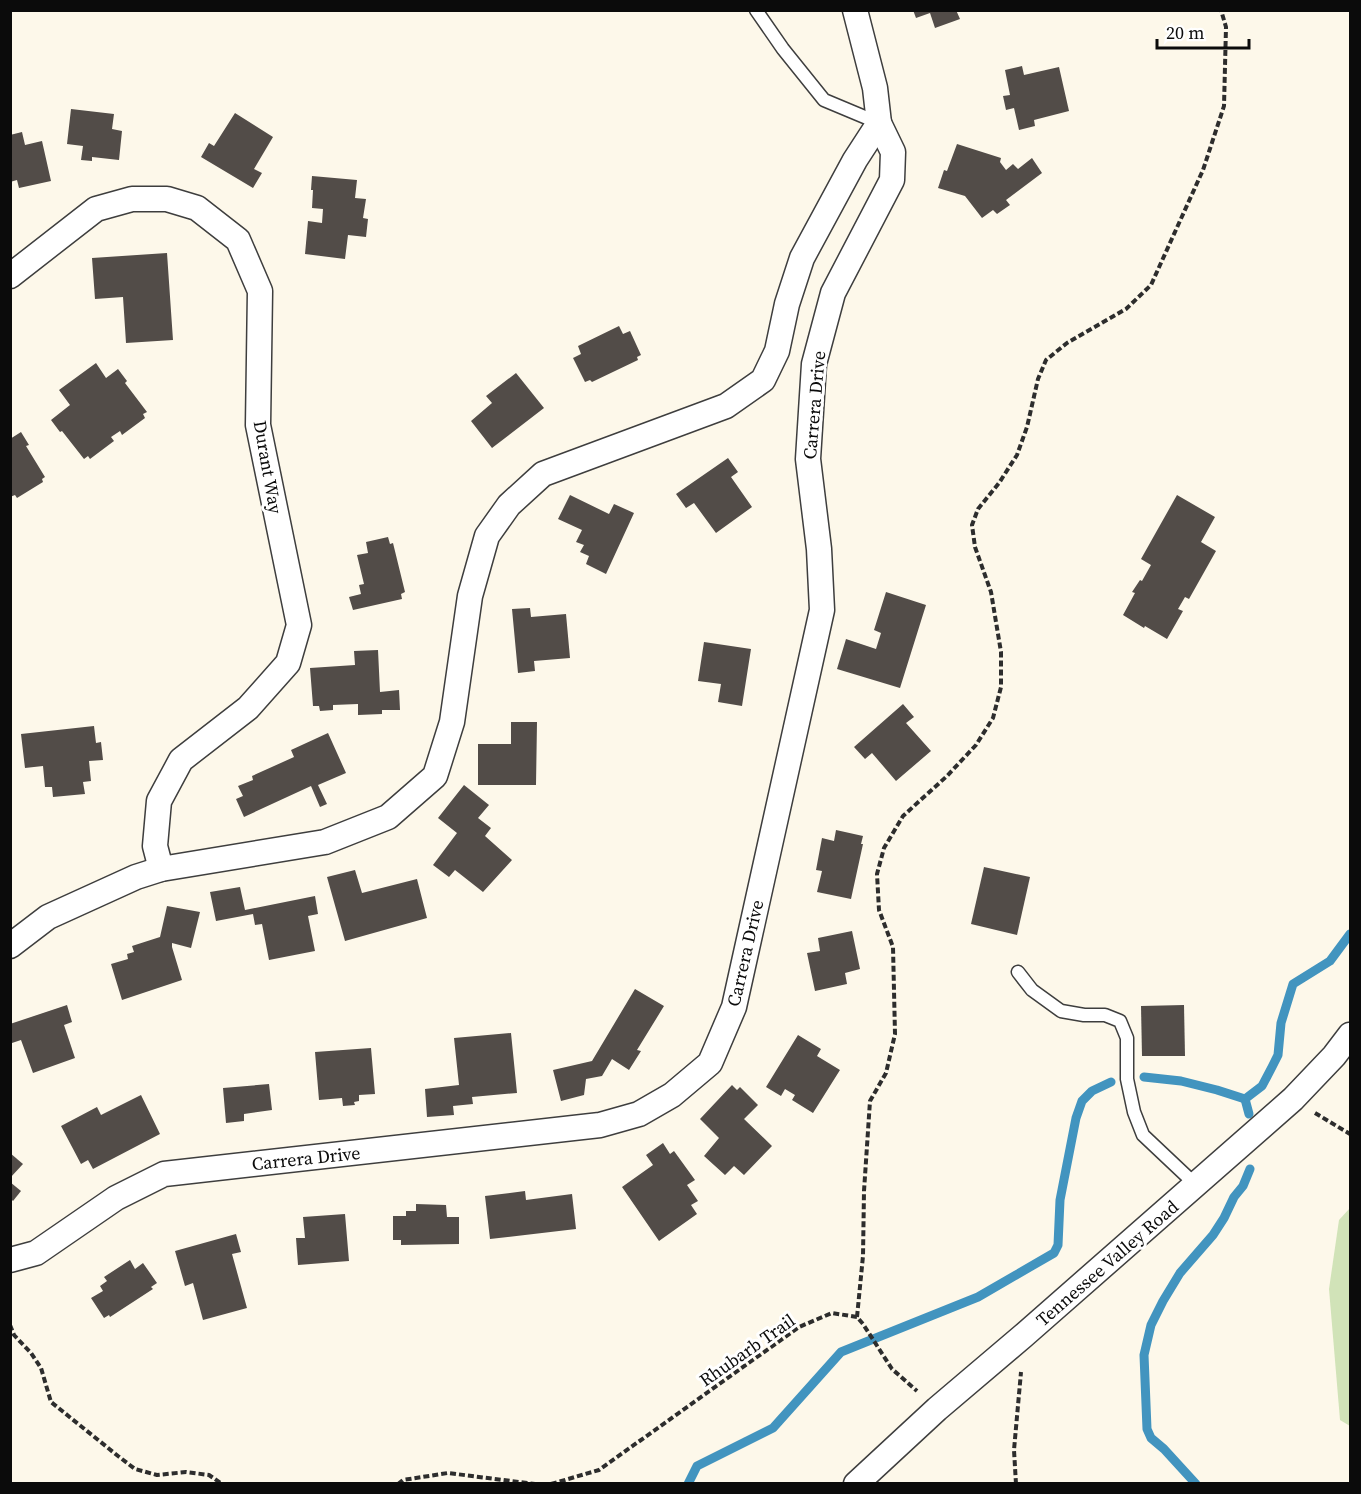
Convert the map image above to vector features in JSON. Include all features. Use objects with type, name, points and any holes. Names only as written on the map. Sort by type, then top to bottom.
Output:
[{"type":"street","name":"Carrera Drive","points":[[10,1260],[36,1253],[116,1198],[164,1174],[600,1125],[639,1114],[672,1095],[710,1063],[734,1007],[822,610],[819,549],[808,459],[814,364],[833,293],[892,180],[893,152],[879,123],[875,88],[855,10]]},
{"type":"street","points":[[10,946],[48,917],[136,877],[161,869],[326,842],[388,817],[435,776],[452,722],[470,596],[487,537],[509,505],[543,474],[726,406],[764,380],[777,351],[787,304],[802,258],[855,160],[879,123]]},
{"type":"street","name":"Durant Way","points":[[10,276],[96,209],[132,199],[167,199],[197,208],[238,240],[260,291],[258,425],[299,625],[288,663],[248,708],[181,760],[159,801],[155,846],[161,869]]},
{"type":"street","name":"Tennessee Valley Road","points":[[856,1484],[937,1409],[1293,1099],[1335,1056],[1350,1035]]},
{"type":"lane","points":[[756,10],[783,50],[824,100],[879,123]]},
{"type":"lane","points":[[1018,972],[1032,990],[1061,1011],[1084,1015],[1105,1015],[1120,1021],[1127,1038],[1127,1079],[1134,1112],[1143,1135],[1196,1185]]},
{"type":"path","points":[[937,1409],[892,1369],[856,1317],[863,1256],[864,1191],[870,1101],[886,1073],[895,1034],[893,947],[879,910],[877,874],[884,848],[903,816],[947,776],[976,745],[993,718],[1001,687],[1001,652],[991,592],[975,547],[972,525],[978,509],[999,483],[1017,455],[1027,427],[1038,379],[1046,360],[1067,343],[1126,309],[1151,285],[1203,170],[1224,106],[1226,27],[1221,10]]},
{"type":"path","points":[[1293,1099],[1350,1134]]},
{"type":"path","name":"Rhubarb Trail","points":[[551,1484],[599,1470],[799,1327],[832,1313],[856,1317]]},
{"type":"path","points":[[10,1325],[14,1335],[41,1368],[51,1402],[135,1469],[157,1475],[186,1472],[209,1475],[222,1484]]},
{"type":"path","points":[[1016,1484],[1014,1450],[1023,1336]]},
{"type":"path","points":[[398,1484],[403,1480],[448,1473],[536,1484]]},
{"type":"green space","points":[[1350,1208],[1350,1426],[1340,1420],[1329,1289],[1339,1220]]},
{"type":"building","points":[[913,10],[956,10],[960,19],[935,28],[930,13],[916,18]]},
{"type":"building","points":[[1022,66],[1024,75],[1059,67],[1069,111],[1034,120],[1035,126],[1019,130],[1014,108],[1006,110],[1003,96],[1010,95],[1005,70]]},
{"type":"building","points":[[71,109],[114,114],[112,129],[122,131],[119,160],[92,157],[92,161],[81,160],[83,146],[67,144]]},
{"type":"building","points":[[235,113],[273,137],[254,169],[262,173],[253,188],[201,157],[209,143],[214,146]]},
{"type":"building","points":[[22,132],[25,145],[42,141],[51,181],[19,188],[17,180],[10,182],[10,135]]},
{"type":"building","points":[[957,144],[1001,158],[1000,162],[1006,170],[1013,164],[1018,169],[1032,158],[1042,173],[1006,200],[1010,205],[997,214],[993,210],[982,218],[965,196],[938,188]]},
{"type":"building","points":[[312,176],[357,180],[355,198],[366,199],[363,218],[368,219],[366,237],[348,235],[345,259],[305,254],[308,221],[322,223],[323,209],[312,208]]},
{"type":"building","points":[[167,253],[173,340],[126,343],[123,297],[95,299],[92,258]]},
{"type":"building","points":[[619,326],[623,334],[630,331],[641,355],[637,357],[638,360],[592,382],[590,380],[585,382],[573,358],[581,354],[578,346]]},
{"type":"building","points":[[96,363],[106,378],[118,369],[127,381],[125,383],[147,412],[143,414],[145,418],[122,435],[120,431],[111,437],[114,441],[90,459],[88,456],[84,459],[51,420],[70,405],[59,390]]},
{"type":"building","points":[[516,373],[544,408],[492,448],[471,421],[492,403],[486,396]]},
{"type":"building","points":[[21,432],[29,445],[26,446],[45,477],[42,479],[43,482],[17,498],[15,495],[10,497],[10,439]]},
{"type":"building","points":[[728,458],[738,472],[731,477],[752,507],[716,533],[694,503],[686,508],[676,494]]},
{"type":"building","points":[[570,495],[609,514],[614,504],[634,513],[606,574],[586,564],[589,556],[580,552],[584,545],[576,542],[582,530],[558,519]]},
{"type":"building","points":[[1177,495],[1215,517],[1201,542],[1216,551],[1189,599],[1185,597],[1178,609],[1183,611],[1167,639],[1123,615],[1135,593],[1132,592],[1140,580],[1142,581],[1151,565],[1141,559]]},
{"type":"building","points":[[388,537],[390,544],[393,543],[405,592],[401,594],[402,599],[353,610],[349,597],[361,594],[359,585],[364,584],[357,555],[368,553],[366,542]]},
{"type":"building","points":[[886,592],[926,605],[900,688],[837,669],[846,639],[876,649],[881,633],[874,630]]},
{"type":"building","points":[[530,608],[531,617],[566,614],[570,658],[534,661],[535,671],[518,673],[512,609]]},
{"type":"building","points":[[704,642],[751,649],[742,706],[718,702],[721,684],[698,681]]},
{"type":"building","points":[[378,650],[380,692],[399,690],[400,710],[382,710],[382,714],[358,715],[358,704],[333,705],[333,710],[320,711],[319,706],[313,706],[310,668],[355,665],[354,651]]},
{"type":"building","points":[[903,704],[914,717],[906,723],[931,751],[896,781],[872,753],[865,759],[854,747]]},
{"type":"building","points":[[511,722],[537,722],[536,785],[478,785],[478,744],[511,744]]},
{"type":"building","points":[[94,726],[96,743],[101,742],[103,760],[89,761],[91,781],[83,782],[85,794],[53,797],[52,787],[45,787],[43,766],[25,768],[21,734]]},
{"type":"building","points":[[328,733],[346,773],[318,785],[327,804],[320,807],[311,786],[244,817],[236,799],[243,796],[238,786],[253,780],[252,776],[294,757],[291,750]]},
{"type":"building","points":[[464,785],[489,805],[478,818],[491,828],[485,836],[512,860],[483,892],[455,870],[449,877],[433,865],[457,833],[438,818]]},
{"type":"building","points":[[836,830],[863,836],[851,899],[817,892],[822,871],[816,870],[822,838],[834,841]]},
{"type":"building","points":[[984,867],[1030,877],[1017,935],[971,924]]},
{"type":"building","points":[[355,870],[362,893],[417,879],[427,918],[345,941],[327,877]]},
{"type":"building","points":[[240,887],[245,910],[315,896],[318,914],[308,916],[315,951],[269,960],[262,924],[255,925],[253,914],[216,921],[210,892]]},
{"type":"building","points":[[167,906],[200,912],[191,948],[172,943],[182,980],[122,1000],[111,964],[128,959],[127,954],[134,952],[132,946],[160,937]]},
{"type":"building","points":[[852,931],[860,969],[845,973],[847,984],[815,991],[807,953],[820,951],[818,938]]},
{"type":"building","points":[[635,989],[664,1006],[637,1050],[641,1051],[629,1070],[612,1059],[602,1076],[586,1079],[584,1095],[561,1101],[553,1070],[592,1061]]},
{"type":"building","points":[[67,1005],[72,1022],[64,1025],[75,1058],[33,1073],[21,1040],[12,1043],[10,1024]]},
{"type":"building","points":[[1184,1005],[1185,1056],[1142,1056],[1141,1006]]},
{"type":"building","points":[[511,1033],[517,1093],[472,1097],[473,1104],[453,1106],[454,1115],[427,1117],[425,1089],[459,1085],[454,1038]]},
{"type":"building","points":[[798,1035],[821,1049],[817,1056],[840,1070],[813,1113],[792,1100],[795,1095],[785,1089],[781,1096],[766,1087]]},
{"type":"building","points":[[371,1048],[375,1094],[359,1095],[359,1101],[354,1102],[355,1105],[343,1106],[342,1098],[319,1100],[315,1052]]},
{"type":"building","points":[[269,1084],[272,1110],[244,1114],[244,1121],[226,1123],[223,1088]]},
{"type":"building","points":[[732,1085],[737,1090],[740,1087],[758,1105],[744,1119],[772,1146],[744,1175],[734,1166],[725,1175],[704,1156],[719,1138],[700,1119]]},
{"type":"building","points":[[141,1095],[160,1134],[93,1169],[88,1160],[81,1164],[61,1126],[97,1107],[101,1115]]},
{"type":"building","points":[[663,1143],[670,1154],[674,1151],[695,1180],[687,1185],[698,1201],[691,1205],[697,1214],[659,1241],[622,1187],[653,1165],[646,1155]]},
{"type":"building","points":[[10,1153],[23,1164],[10,1178]]},
{"type":"building","points":[[10,1182],[21,1191],[13,1201],[10,1198]]},
{"type":"building","points":[[525,1191],[526,1200],[572,1194],[576,1229],[490,1239],[485,1196]]},
{"type":"building","points":[[416,1204],[446,1205],[447,1217],[459,1217],[459,1244],[401,1245],[401,1240],[393,1240],[393,1216],[406,1216],[406,1211],[416,1211]]},
{"type":"building","points":[[345,1214],[349,1261],[298,1265],[296,1238],[305,1238],[303,1217]]},
{"type":"building","points":[[236,1234],[241,1252],[232,1254],[247,1308],[203,1320],[193,1283],[185,1286],[175,1251]]},
{"type":"building","points":[[130,1260],[135,1269],[143,1263],[157,1283],[151,1287],[153,1289],[110,1317],[109,1315],[104,1318],[91,1298],[103,1291],[100,1286],[107,1281],[104,1277]]},
{"type":"waterway","points":[[1144,1077],[1181,1081],[1245,1099],[1262,1086],[1278,1055],[1281,1023],[1293,984],[1330,961],[1350,934]]},
{"type":"waterway","points":[[688,1484],[697,1466],[773,1428],[841,1352],[978,1297],[1054,1253],[1058,1245],[1060,1200],[1076,1118],[1082,1101],[1092,1091],[1111,1082]]},
{"type":"waterway","points":[[1245,1099],[1249,1114]]},
{"type":"waterway","points":[[1196,1484],[1151,1438],[1147,1429],[1144,1355],[1151,1325],[1163,1301],[1180,1273],[1213,1235],[1234,1197],[1243,1186],[1250,1169]]}]
